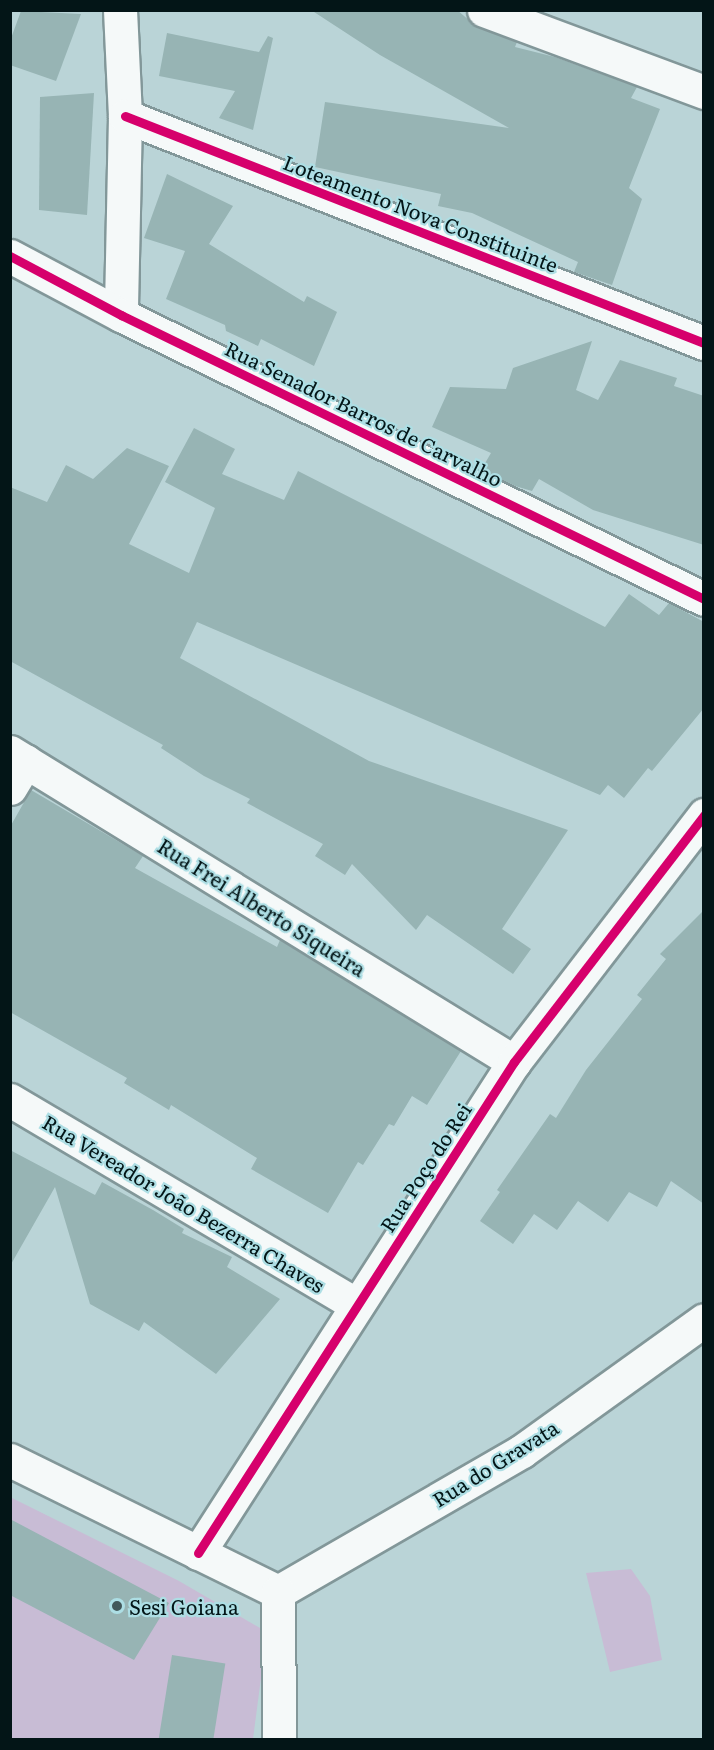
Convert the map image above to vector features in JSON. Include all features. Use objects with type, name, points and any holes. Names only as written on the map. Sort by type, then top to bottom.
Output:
[{"type":"street","points":[[120,10],[125,116],[121,315]]},
{"type":"street","points":[[484,10],[704,92]]},
{"type":"street","name":"Loteamento Nova Constituinte","points":[[125,116],[704,343]]},
{"type":"street","name":"Rua Senador Barros de Carvalho","points":[[10,256],[121,315],[704,599]]},
{"type":"street","name":"Rua Frei Alberto Siqueira","points":[[16,767],[514,1062]]},
{"type":"street","name":"Rua Poço do Rei","points":[[198,1553],[514,1062],[704,815]]},
{"type":"street","name":"Rua Vereador João Bezerra Chaves","points":[[10,1100],[357,1305]]},
{"type":"street","name":"Rua do Gravata","points":[[278,1592],[522,1451],[704,1320]]},
{"type":"street","points":[[10,1460],[278,1592],[279,1740]]},
{"type":"shaded area","name":"Sesi Goiana","points":[[10,1497],[179,1581],[267,1632],[253,1739],[11,1739]]},
{"type":"shaded area","points":[[631,1569],[650,1596],[662,1660],[610,1672],[586,1573]]},
{"type":"building","points":[[311,10],[457,10],[477,27],[517,42],[515,47],[555,57],[637,87],[631,98],[660,109],[629,188],[642,199],[612,285],[574,272],[578,262],[472,213],[438,206],[441,194],[315,167],[325,102],[509,128],[380,55]]},
{"type":"building","points":[[21,11],[81,14],[56,81],[10,65],[10,41]]},
{"type":"building","points":[[167,33],[259,52],[268,36],[273,38],[253,130],[219,118],[235,91],[159,76]]},
{"type":"building","points":[[94,93],[87,215],[39,210],[40,97]]},
{"type":"building","points":[[167,174],[233,206],[209,244],[304,302],[307,296],[337,312],[314,366],[261,339],[258,346],[226,331],[225,325],[166,299],[185,251],[144,238]]},
{"type":"building","points":[[592,341],[576,390],[598,400],[620,360],[677,378],[674,386],[704,396],[704,545],[593,510],[539,479],[532,491],[515,486],[481,470],[491,453],[432,427],[450,387],[506,389],[513,368]]},
{"type":"building","points":[[194,428],[235,449],[222,474],[284,500],[298,471],[605,627],[629,594],[659,615],[669,603],[704,622],[704,708],[652,771],[648,768],[624,798],[608,785],[600,795],[197,622],[180,658],[369,761],[568,830],[502,929],[531,949],[513,974],[427,915],[416,930],[352,864],[345,875],[315,856],[323,844],[247,803],[250,799],[204,776],[161,748],[163,745],[10,661],[10,487],[47,502],[66,465],[93,479],[127,448],[169,466],[129,544],[189,573],[215,508],[165,482]]},
{"type":"building","points":[[31,790],[143,856],[135,868],[277,947],[280,940],[461,1051],[427,1105],[412,1096],[394,1126],[389,1124],[363,1165],[358,1162],[328,1213],[251,1169],[257,1158],[171,1105],[169,1110],[124,1083],[127,1078],[10,1012],[10,827]]},
{"type":"building","points":[[704,910],[704,1204],[671,1181],[657,1207],[629,1192],[608,1222],[578,1201],[557,1230],[534,1214],[513,1244],[480,1221],[500,1192],[497,1190],[550,1114],[556,1118],[586,1070],[642,999],[637,995],[666,959],[660,954]]},
{"type":"building","points":[[10,1150],[95,1195],[102,1182],[153,1210],[184,1229],[182,1233],[232,1257],[227,1267],[280,1299],[216,1374],[144,1322],[139,1331],[90,1304],[55,1187],[10,1266]]},
{"type":"building","points":[[10,1519],[169,1603],[134,1660],[10,1595]]},
{"type":"building","points":[[172,1655],[225,1663],[213,1740],[159,1739]]},
{"type":"cycle path","points":[[125,116],[704,343]]},
{"type":"cycle path","points":[[10,256],[121,315],[704,599]]},
{"type":"cycle path","points":[[198,1553],[514,1062],[704,815]]},
{"type":"place","name":"Sesi Goiana","points":[[117,1606]]}]
